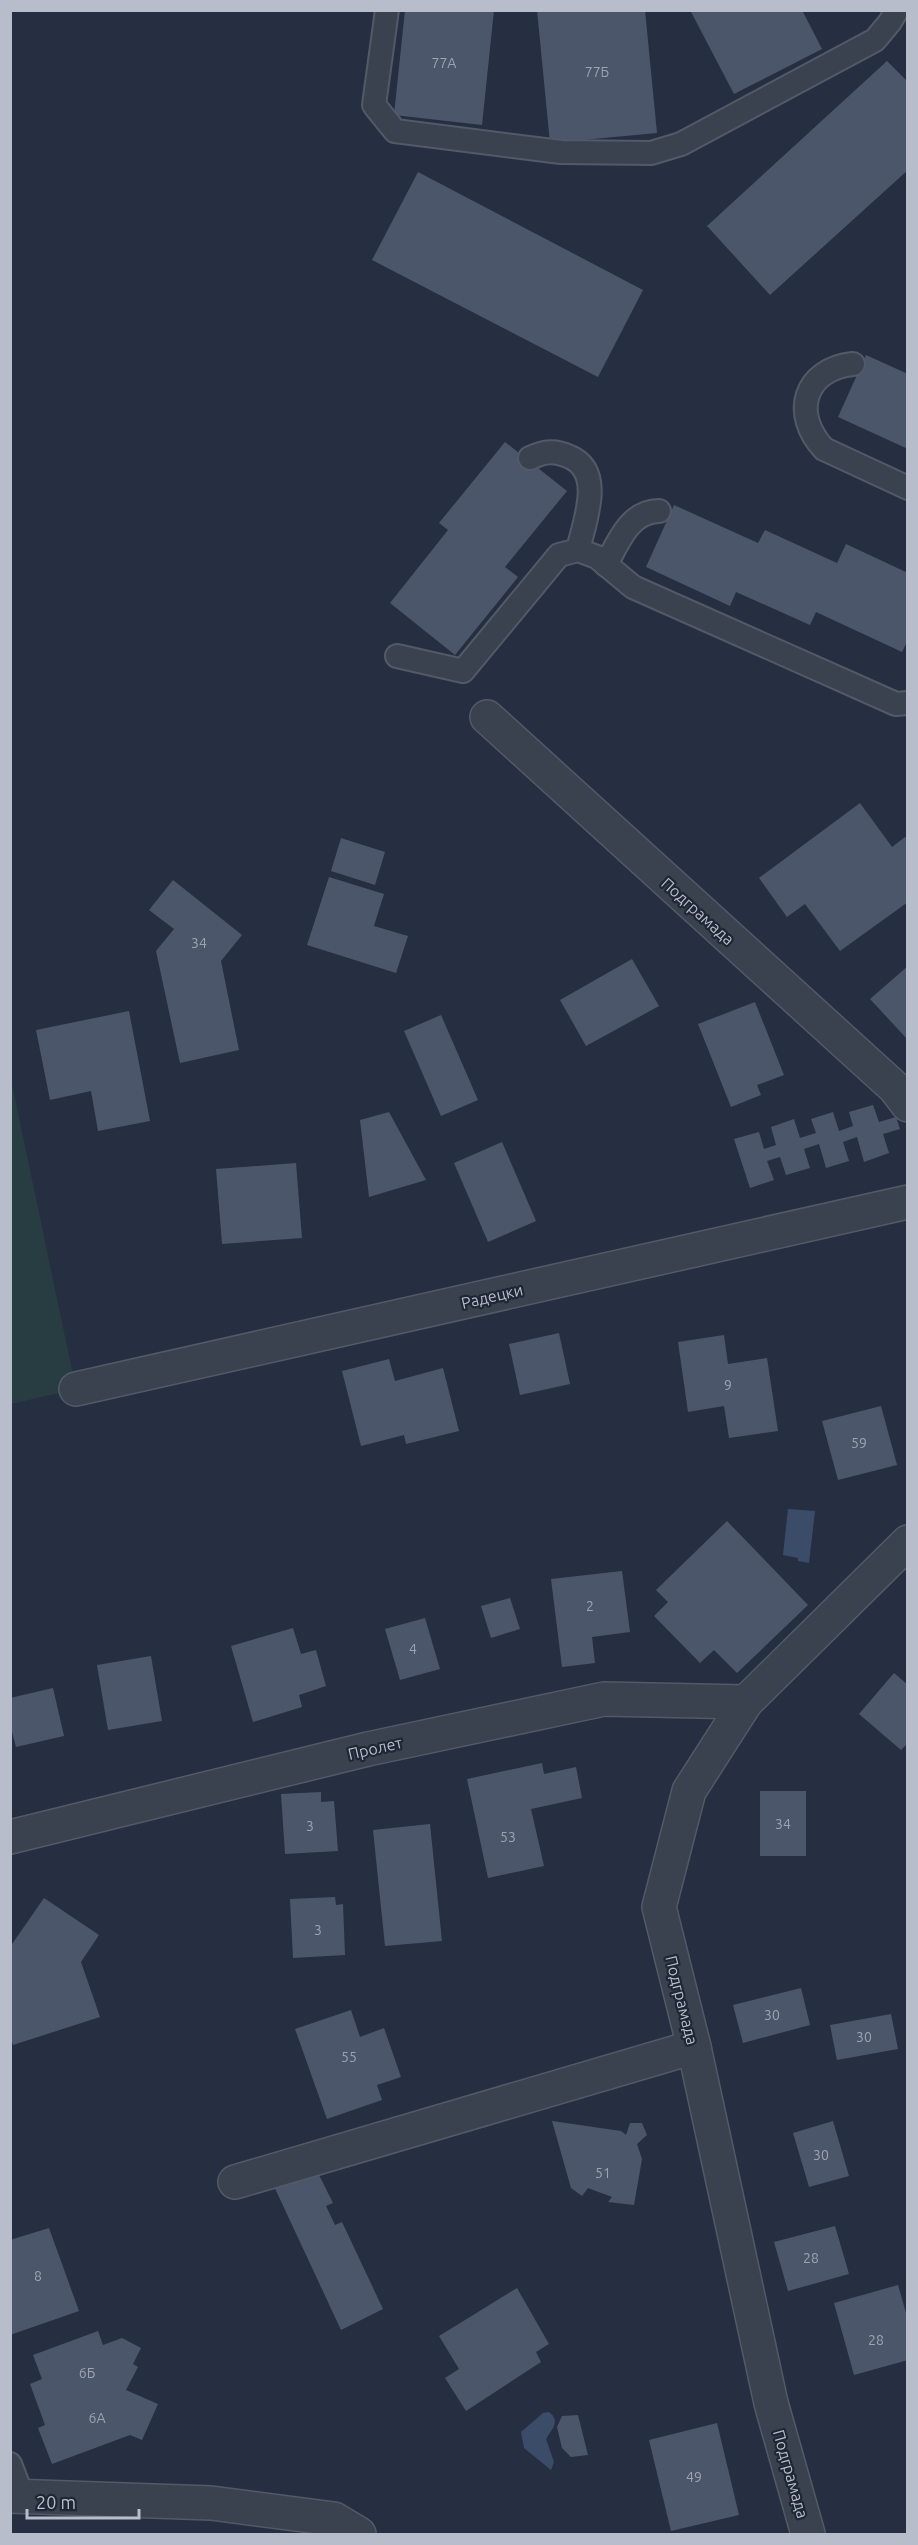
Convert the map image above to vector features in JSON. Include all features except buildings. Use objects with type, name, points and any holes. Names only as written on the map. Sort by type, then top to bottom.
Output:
[{"type":"street","name":"Подграмада","points":[[488,717],[895,1088],[908,1105]]},
{"type":"street","name":"Радецки","points":[[76,1389],[908,1202]]},
{"type":"street","name":"Подграмада","points":[[808,2535],[771,2403],[694,2047],[659,1907],[689,1791],[746,1702],[908,1542]]},
{"type":"street","name":"Пролет","points":[[10,1837],[368,1749],[604,1699],[746,1702]]},
{"type":"street","points":[[235,2182],[694,2047]]},
{"type":"street","points":[[17,2497],[211,2503],[334,2519],[359,2535]]},
{"type":"lane","points":[[387,10],[374,105],[395,131],[561,152],[651,153],[681,144],[875,40],[897,10]]},
{"type":"lane","points":[[853,364],[838,366],[825,372],[814,382],[807,396],[805,411],[807,425],[813,438],[824,449],[908,488]]},
{"type":"lane","points":[[530,458],[545,452],[560,452],[575,458],[589,475],[590,487],[578,550]]},
{"type":"lane","points":[[606,565],[621,536],[634,519],[650,511],[659,511]]},
{"type":"lane","points":[[397,656],[463,671],[559,555],[578,550],[597,557],[633,587],[896,704],[908,703]]},
{"type":"lane","points":[[10,2464],[17,2497]]},
{"type":"green space","points":[[10,1075],[76,1389],[11,1404],[10,1404]]},
{"type":"water","points":[[788,1509],[815,1511],[809,1563],[783,1555]]},
{"type":"water","points":[[549,2412],[553,2415],[555,2422],[546,2439],[554,2462],[551,2470],[524,2448],[521,2432],[543,2413]]}]
